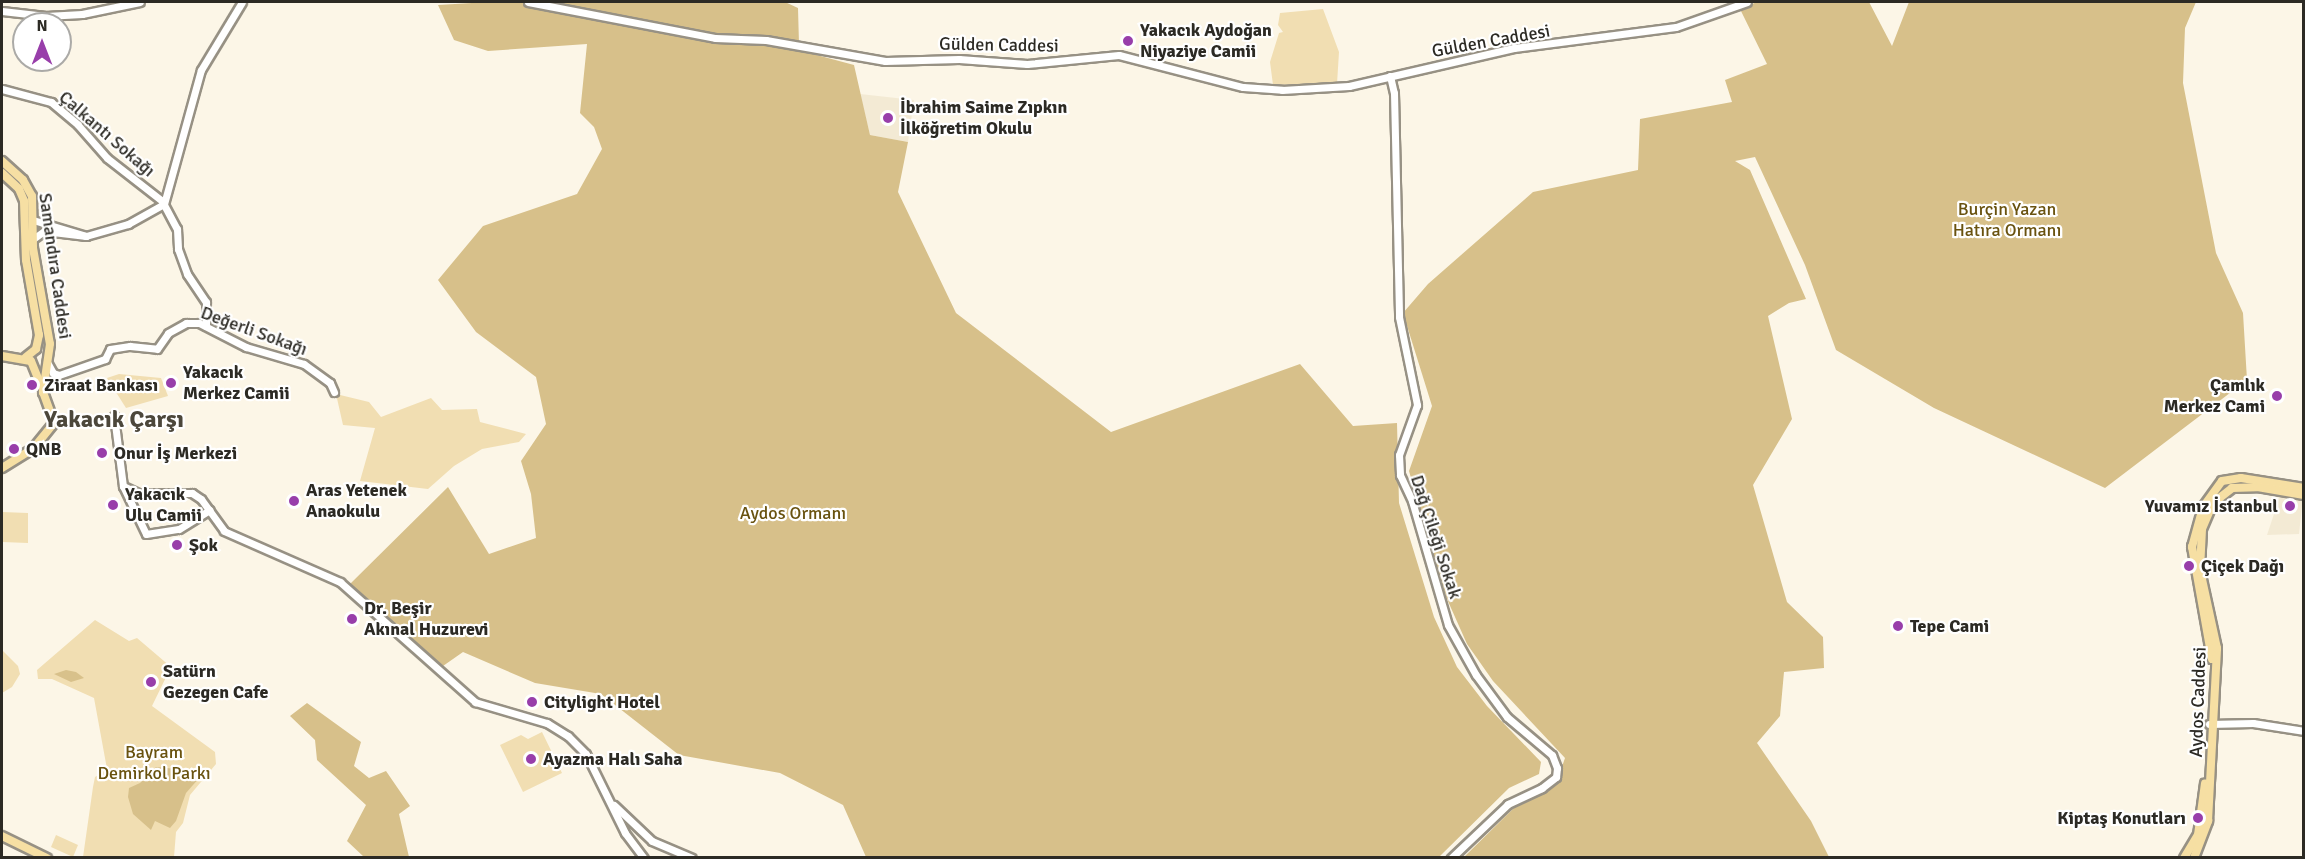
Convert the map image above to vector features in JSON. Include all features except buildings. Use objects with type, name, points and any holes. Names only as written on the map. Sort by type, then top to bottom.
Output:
[{"type":"main road","name":"Samandıra Caddesi","points":[[2,161],[28,187],[42,314],[50,342],[43,392],[54,423],[34,448],[2,468]]},
{"type":"main road","name":"Samandıra Caddesi","points":[[2,173],[19,189],[24,201],[26,261],[37,345],[26,357]]},
{"type":"main road","points":[[47,356],[37,345],[50,342]]},
{"type":"main road","points":[[2,356],[26,357],[34,365],[43,392]]},
{"type":"main road","points":[[2304,488],[2227,479],[2224,488],[2251,486],[2304,495]]},
{"type":"main road","name":"Aydos Caddesi","points":[[2184,858],[2198,835],[2202,820],[2212,724],[2211,640],[2194,573],[2192,547],[2203,507],[2227,479]]},
{"type":"main road","name":"Aydos Caddesi","points":[[2194,858],[2208,821],[2217,642],[2199,552],[2210,507],[2231,488]]},
{"type":"main road","points":[[2,836],[47,858]]},
{"type":"street","points":[[2,11],[46,16],[82,14],[140,2]]},
{"type":"street","points":[[33,239],[44,231],[86,236],[128,224],[164,204],[201,70],[242,2]]},
{"type":"street","name":"Gülden Caddesi","points":[[528,2],[715,38],[766,40],[885,61],[959,59],[1027,64],[1119,56],[1261,90],[1332,89],[1514,48],[1676,27],[1747,2]]},
{"type":"street","name":"Dağ Çileği Sokak","points":[[1390,76],[1396,127],[1399,317],[1417,405],[1399,455],[1400,475],[1412,501],[1448,625],[1476,675],[1507,717],[1552,755],[1557,768],[1556,777],[1542,788],[1508,804],[1458,855],[1451,858]]},
{"type":"street","name":"Çalkantı Sokağı","points":[[2,89],[51,102],[78,125],[107,158],[164,204],[177,229],[178,249],[187,274],[206,302],[206,326]]},
{"type":"street","points":[[33,220],[86,236]]},
{"type":"street","name":"Değerli Sokağı","points":[[47,356],[57,375],[101,360],[110,349],[130,346],[157,349],[168,333],[186,323],[206,326],[246,347],[304,364],[330,383],[334,392]]},
{"type":"street","points":[[114,416],[123,486],[146,534],[179,529],[209,510]]},
{"type":"street","points":[[123,486],[138,493],[192,492],[224,531],[340,582],[476,702],[547,723],[568,735],[586,754],[625,833],[644,858]]},
{"type":"street","points":[[2212,724],[2253,723],[2304,732]]},
{"type":"street","points":[[608,799],[652,841],[692,858]]},
{"type":"shaded area","name":"İbrahim Saime Zıpkın İlköğretim Okulu","points":[[860,94],[914,100],[908,142],[870,135]]},
{"type":"shaded area","name":"Yuvamız İstanbul","points":[[2281,493],[2303,497],[2299,534],[2267,535]]},
{"type":"shaded area","points":[[66,670],[76,672],[84,678],[71,682],[54,674]]},
{"type":"green space","name":"Aydos Ormanı","points":[[489,2],[785,2],[798,8],[799,44],[813,54],[854,65],[870,135],[908,142],[898,192],[956,313],[1111,432],[1300,364],[1353,426],[1397,423],[1399,503],[1434,617],[1457,667],[1487,706],[1541,762],[1539,774],[1509,788],[1439,857],[866,857],[843,805],[780,773],[679,755],[601,694],[535,683],[463,652],[443,666],[350,584],[448,487],[489,554],[536,538],[531,494],[521,461],[546,424],[536,377],[476,332],[438,280],[483,226],[577,194],[602,149],[594,127],[580,113],[587,44],[488,51],[454,40],[438,5]]},
{"type":"green space","name":"Burçin Yazan Hatıra Ormanı","points":[[1757,2],[1869,2],[1892,46],[1909,2],[2196,2],[2185,28],[2183,83],[2216,253],[2243,313],[2247,380],[2105,488],[1934,408],[1836,350],[1805,265],[1755,157],[1735,161],[1750,170],[1806,299],[1789,303],[1768,316],[1792,419],[1753,485],[1787,602],[1823,637],[1824,668],[1784,672],[1780,716],[1757,743],[1811,821],[1829,857],[1464,857],[1517,805],[1556,784],[1565,758],[1493,681],[1467,644],[1443,590],[1409,471],[1432,406],[1403,313],[1428,284],[1533,192],[1638,170],[1640,119],[1732,102],[1725,80],[1767,64],[1740,9]]},
{"type":"green space","points":[[1323,9],[1339,52],[1337,84],[1273,85],[1270,62],[1279,33],[1283,32],[1278,25],[1280,13]]},
{"type":"green space","points":[[119,374],[161,378],[168,396],[126,408],[107,378]]},
{"type":"green space","points":[[336,394],[369,402],[381,417],[431,398],[442,410],[477,409],[480,422],[526,434],[519,442],[482,449],[454,466],[428,489],[360,481],[375,428],[343,425]]},
{"type":"green space","points":[[2,512],[28,513],[28,543],[2,542]]},
{"type":"green space","name":"Bayram Demirkol Parkı","points":[[95,620],[129,641],[137,638],[171,667],[152,706],[215,752],[216,764],[190,795],[183,823],[176,832],[174,857],[83,857],[95,777],[107,769],[94,698],[52,679],[38,679],[37,670]]},
{"type":"green space","points":[[2,650],[18,666],[20,674],[12,687],[2,693]]},
{"type":"green space","points":[[307,703],[361,742],[354,766],[369,778],[386,771],[410,806],[399,814],[409,857],[364,857],[347,841],[366,805],[317,760],[315,740],[290,716]]},
{"type":"green space","name":"Ayazma Halı Saha","points":[[542,732],[562,773],[523,792],[500,745],[521,735],[528,739]]},
{"type":"green space","points":[[156,767],[198,771],[200,777],[186,793],[176,821],[170,828],[155,821],[151,830],[133,814],[128,797],[129,788],[140,783]]},
{"type":"green space","points":[[56,835],[78,845],[73,857],[51,847]]},
{"type":"place","name":"Yakacık Aydoğan Niyaziye Camii","points":[[1128,41]]},
{"type":"place","name":"İbrahim Saime Zıpkın İlköğretim Okulu","points":[[888,118]]},
{"type":"place","name":"Yakacık Merkez Camii","points":[[171,383]]},
{"type":"place","name":"Ziraat Bankası","points":[[32,385]]},
{"type":"place","name":"Çamlık Merkez Cami","points":[[2277,396]]},
{"type":"place","name":"QNB","points":[[14,449]]},
{"type":"place","name":"Onur İş Merkezi","points":[[102,453]]},
{"type":"place","name":"Aras Yetenek Anaokulu","points":[[294,501]]},
{"type":"place","name":"Yakacık Ulu Camii","points":[[113,505]]},
{"type":"place","name":"Yuvamız İstanbul","points":[[2290,506]]},
{"type":"place","name":"Şok","points":[[177,545]]},
{"type":"place","name":"Çiçek Dağı","points":[[2189,566]]},
{"type":"place","name":"Dr. Beşir Akınal Huzurevi","points":[[352,619]]},
{"type":"place","name":"Tepe Cami","points":[[1898,626]]},
{"type":"place","name":"Satürn Gezegen Cafe","points":[[151,682]]},
{"type":"place","name":"Citylight Hotel","points":[[532,702]]},
{"type":"place","name":"Ayazma Halı Saha","points":[[531,759]]},
{"type":"place","name":"Kiptaş Konutları","points":[[2198,818]]},
{"type":"district","name":"Yakacık Çarşı","points":[[114,420]]}]
